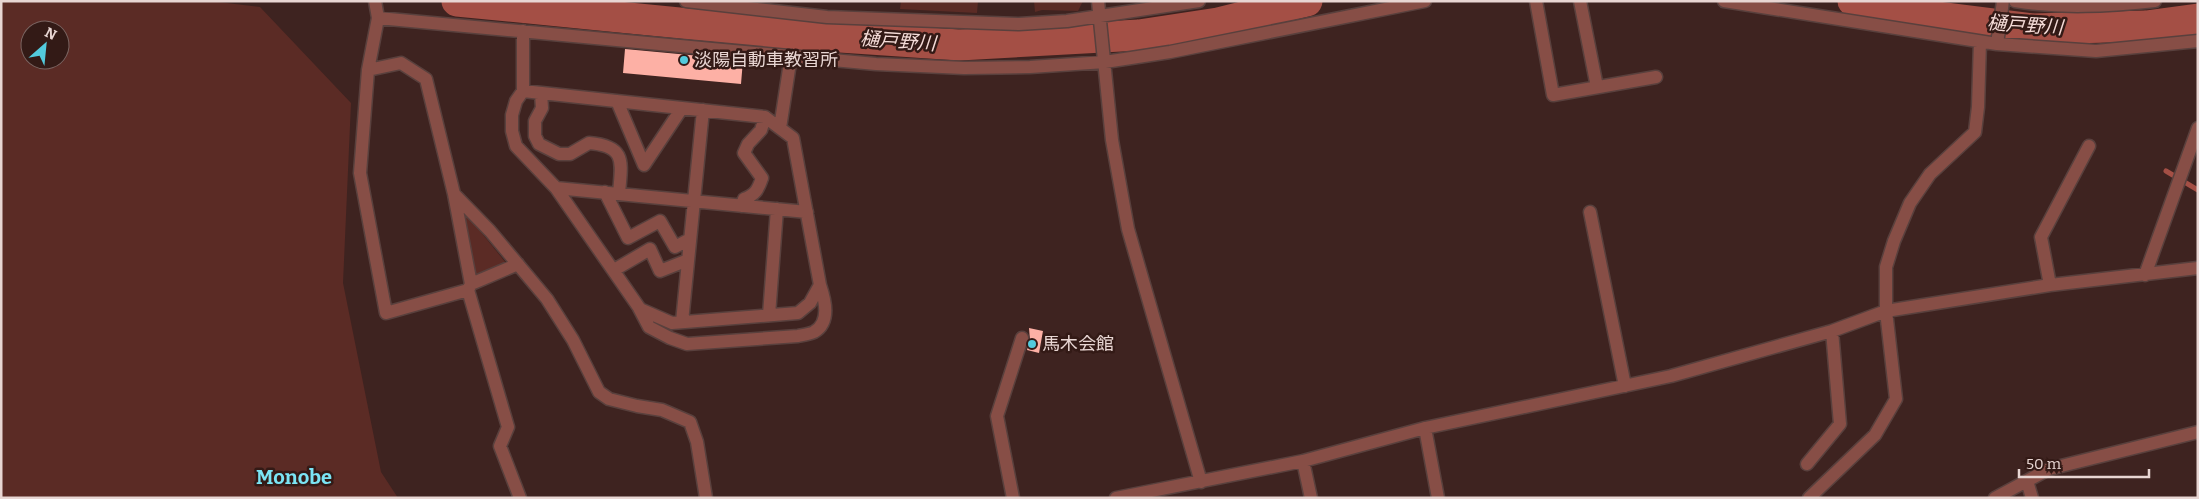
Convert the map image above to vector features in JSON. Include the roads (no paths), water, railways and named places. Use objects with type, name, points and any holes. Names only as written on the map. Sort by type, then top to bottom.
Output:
[{"type":"street","points":[[375,1],[378,18],[368,70],[360,174],[386,313],[469,287],[518,264]]},
{"type":"street","points":[[686,1],[827,17],[1020,24],[1057,22],[1099,15],[1151,10],[1199,1]]},
{"type":"street","points":[[1098,1],[1112,140],[1128,229],[1201,482]]},
{"type":"street","points":[[378,18],[876,64],[940,68],[1030,67],[1105,62],[1170,52],[1425,1]]},
{"type":"street","points":[[1536,1],[1553,95],[1656,77]]},
{"type":"street","points":[[1580,1],[1597,87]]},
{"type":"street","points":[[1724,1],[1997,44],[2096,51],[2198,41]]},
{"type":"street","points":[[1997,44],[2003,1]]},
{"type":"street","points":[[2015,1],[2040,5],[2079,7],[2155,1]]},
{"type":"street","points":[[522,31],[523,91],[516,101],[512,115],[512,131],[516,146],[556,188],[614,270],[638,306],[649,327],[687,344],[798,336],[814,332],[822,322],[827,305],[820,285],[793,138],[765,117],[523,91]]},
{"type":"street","points":[[1809,498],[1875,435],[1896,399],[1886,311],[1886,267],[1894,240],[1910,203],[1930,174],[1975,132],[1978,106],[1980,42]]},
{"type":"street","points":[[780,128],[791,56]]},
{"type":"street","points":[[368,70],[401,63],[426,80],[454,194],[469,287],[508,427],[500,446],[520,498]]},
{"type":"street","points":[[541,93],[542,108],[535,121],[535,136],[539,144],[559,154],[570,154],[589,143],[609,147],[618,154],[622,167],[619,194]]},
{"type":"street","points":[[617,101],[644,165],[682,108]]},
{"type":"street","points":[[682,322],[703,110]]},
{"type":"street","points":[[742,206],[744,199],[753,196],[759,188],[762,178],[744,153],[748,144],[762,130],[765,117]]},
{"type":"street","points":[[2145,274],[2198,128]]},
{"type":"street","points":[[2050,285],[2041,237],[2089,146]]},
{"type":"street","points":[[556,188],[807,212]]},
{"type":"street","points":[[605,192],[628,238],[660,221],[675,247],[690,239]]},
{"type":"street","points":[[454,194],[473,212],[518,264],[563,321],[599,392],[609,399],[662,410],[690,422],[697,442],[706,498]]},
{"type":"street","points":[[769,315],[777,209]]},
{"type":"street","points":[[1590,212],[1625,386]]},
{"type":"street","points":[[614,270],[650,249],[660,271],[688,260]]},
{"type":"street","points":[[1116,498],[1303,462],[1425,428],[1671,376],[1832,331],[1886,311],[2050,285],[2198,268]]},
{"type":"street","points":[[638,306],[640,309],[672,322],[798,313],[810,303],[820,285]]},
{"type":"street","points":[[1807,464],[1840,424],[1832,331]]},
{"type":"street","points":[[1013,498],[997,416],[1022,338]]},
{"type":"street","points":[[1425,428],[1438,498]]},
{"type":"street","points":[[1995,498],[2049,469],[2198,432]]},
{"type":"street","points":[[1303,462],[1311,498]]},
{"type":"street","points":[[2027,481],[2032,498]]},
{"type":"waterway","name":"樋戸野川","points":[[457,1],[781,33],[959,45],[1139,35],[1218,23],[1307,1]]},
{"type":"waterway","name":"樋戸野川","points":[[1853,1],[1922,15],[2033,29],[2146,26],[2198,19]]},
{"type":"waterway","points":[[2166,171],[2198,190]]},
{"type":"place","name":"淡陽自動車教習所","points":[[684,60]]},
{"type":"place","name":"馬木会館","points":[[1032,344]]},
{"type":"district","name":"Monobe","points":[[294,477]]}]
